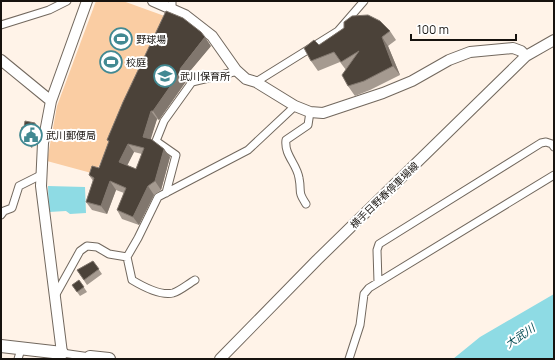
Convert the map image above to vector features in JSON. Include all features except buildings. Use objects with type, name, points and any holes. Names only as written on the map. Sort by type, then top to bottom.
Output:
[{"type":"highway","points":[[1,346],[20,354],[62,353]]},
{"type":"highway","points":[[90,358],[109,359]]},
{"type":"street","points":[[1,25],[50,10],[67,1]]},
{"type":"street","points":[[88,1],[51,101],[44,136],[41,175],[62,353],[90,358]]},
{"type":"street","points":[[153,1],[172,5],[212,36],[238,71],[246,79],[256,82],[295,106],[310,112],[323,113],[383,93],[412,81],[449,60],[470,52],[513,48],[521,51],[526,56]]},
{"type":"street","points":[[256,82],[338,31],[364,1]]},
{"type":"street","name":"横手日野春停車場線","points":[[220,359],[317,260],[526,56],[554,40]]},
{"type":"street","points":[[1,60],[51,101]]},
{"type":"street","points":[[166,193],[176,155],[156,141],[164,121],[192,82],[238,71]]},
{"type":"street","points":[[55,296],[80,251],[87,246],[97,247],[109,254],[127,256],[138,238],[158,197],[248,150],[295,106]]},
{"type":"street","points":[[306,204],[299,194],[299,177],[285,148],[286,140],[308,125],[310,112]]},
{"type":"street","points":[[378,282],[377,250],[380,244],[541,143],[546,142],[552,144],[554,147]]},
{"type":"street","points":[[2,212],[12,208],[19,186],[41,175]]},
{"type":"street","points":[[349,359],[360,326],[364,294],[369,288],[554,175]]},
{"type":"street","points":[[127,257],[132,280],[141,286],[165,293],[173,293],[195,280]]},
{"type":"shaded area","name":"校庭","points":[[96,1],[123,1],[170,18],[95,174],[47,161],[57,106]]},
{"type":"water","points":[[48,186],[85,187],[86,213],[70,214],[66,211],[49,212]]},
{"type":"water","name":"大武川","points":[[554,294],[554,359],[453,359],[480,337]]},
{"type":"place","name":"野球場","points":[[121,39]]},
{"type":"place","name":"校庭","points":[[111,62]]},
{"type":"place","name":"武川保育所","points":[[165,76]]},
{"type":"place","name":"武川郵便局","points":[[31,135]]}]
